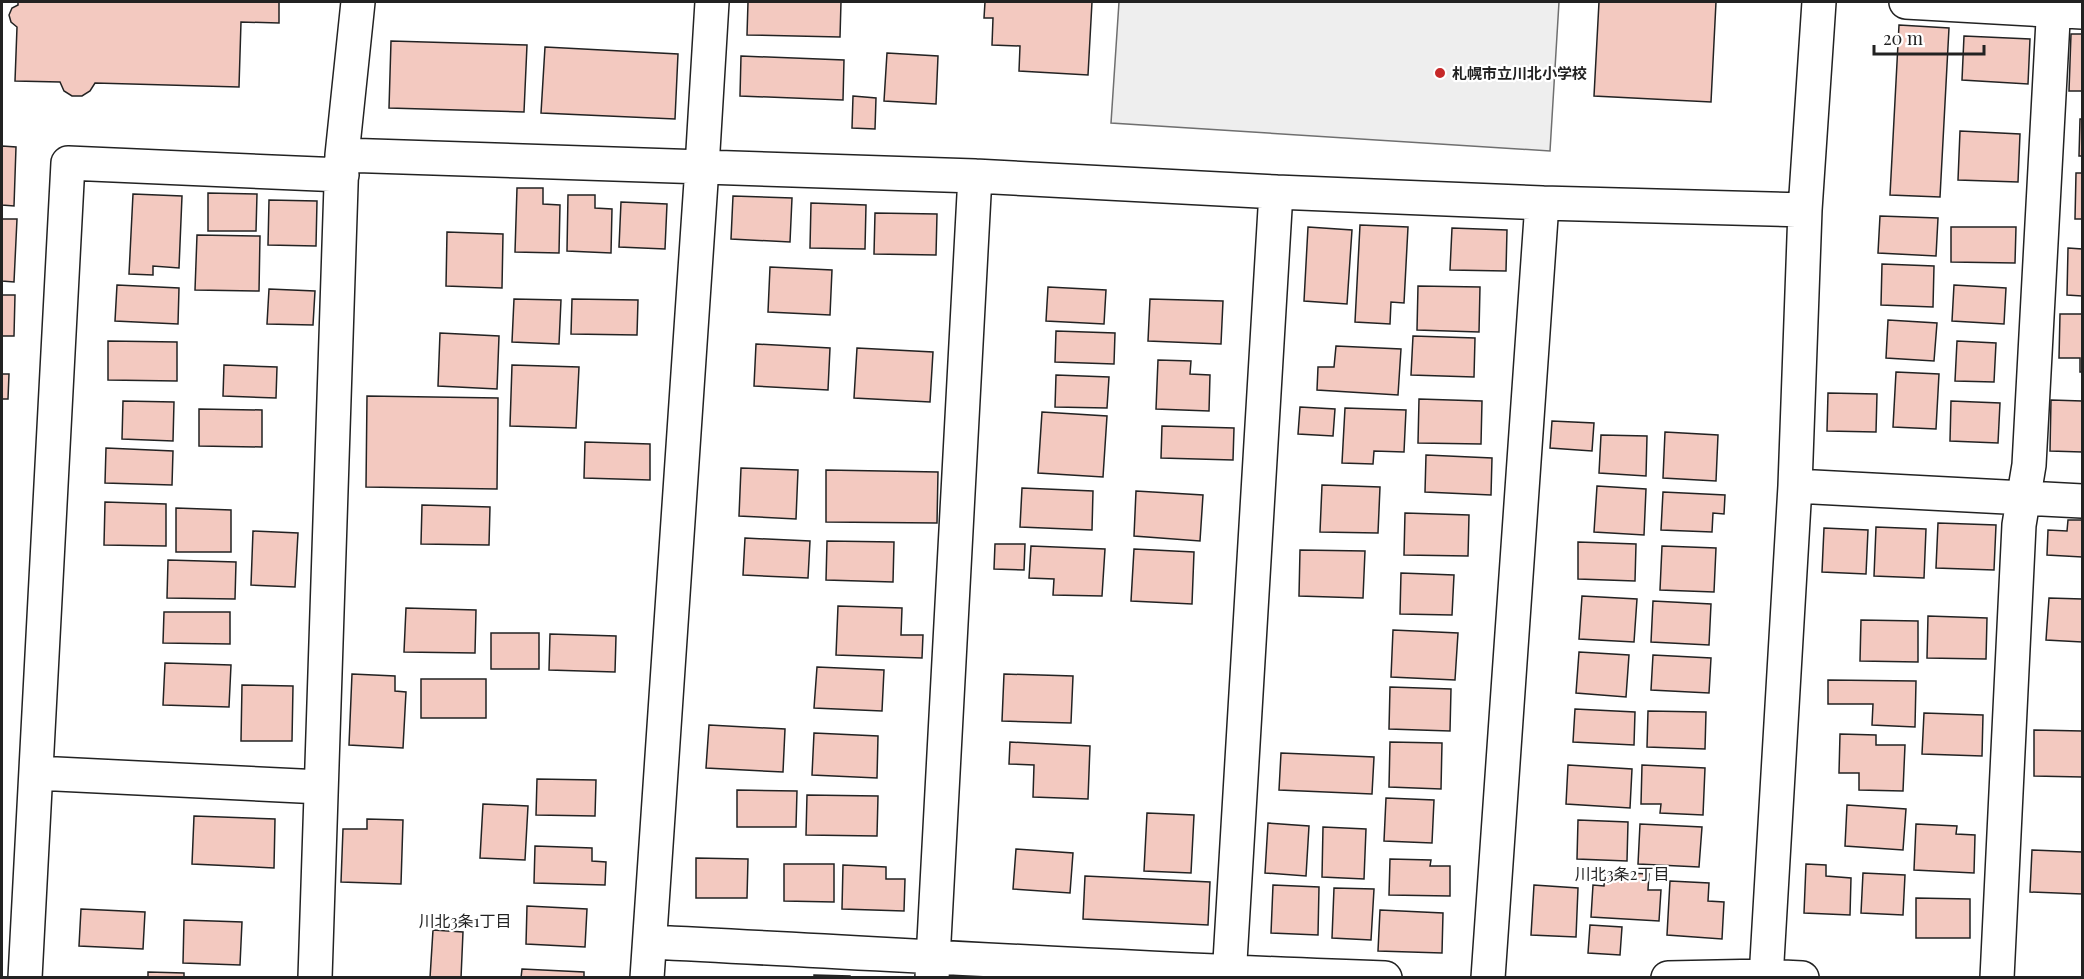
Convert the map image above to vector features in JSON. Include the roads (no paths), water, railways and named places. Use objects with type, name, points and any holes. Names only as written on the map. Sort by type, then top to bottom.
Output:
[{"type":"street","points":[[315,978],[342,165],[358,2]]},
{"type":"street","points":[[648,978],[712,2]]},
{"type":"street","points":[[1766,977],[1795,486],[1805,210],[1819,2]]},
{"type":"street","points":[[1906,2],[2064,8],[2030,453],[2019,525],[1997,978]]},
{"type":"street","points":[[25,978],[68,163],[702,167],[975,176],[1542,203],[1805,210]]},
{"type":"street","points":[[933,967],[975,176]]},
{"type":"street","points":[[1229,975],[1276,192]]},
{"type":"street","points":[[1488,978],[1542,203]]},
{"type":"street","points":[[1795,486],[2082,501]]},
{"type":"street","points":[[36,773],[321,787]]},
{"type":"street","points":[[650,942],[933,967],[1385,978]]},
{"type":"street","points":[[1668,978],[1802,978]]},
{"type":"place","name":"札幌市立川北小学校","points":[[1440,73]]},
{"type":"district","name":"川北3条2丁目","points":[[1622,873]]},
{"type":"district","name":"川北3条1丁目","points":[[465,920]]}]
